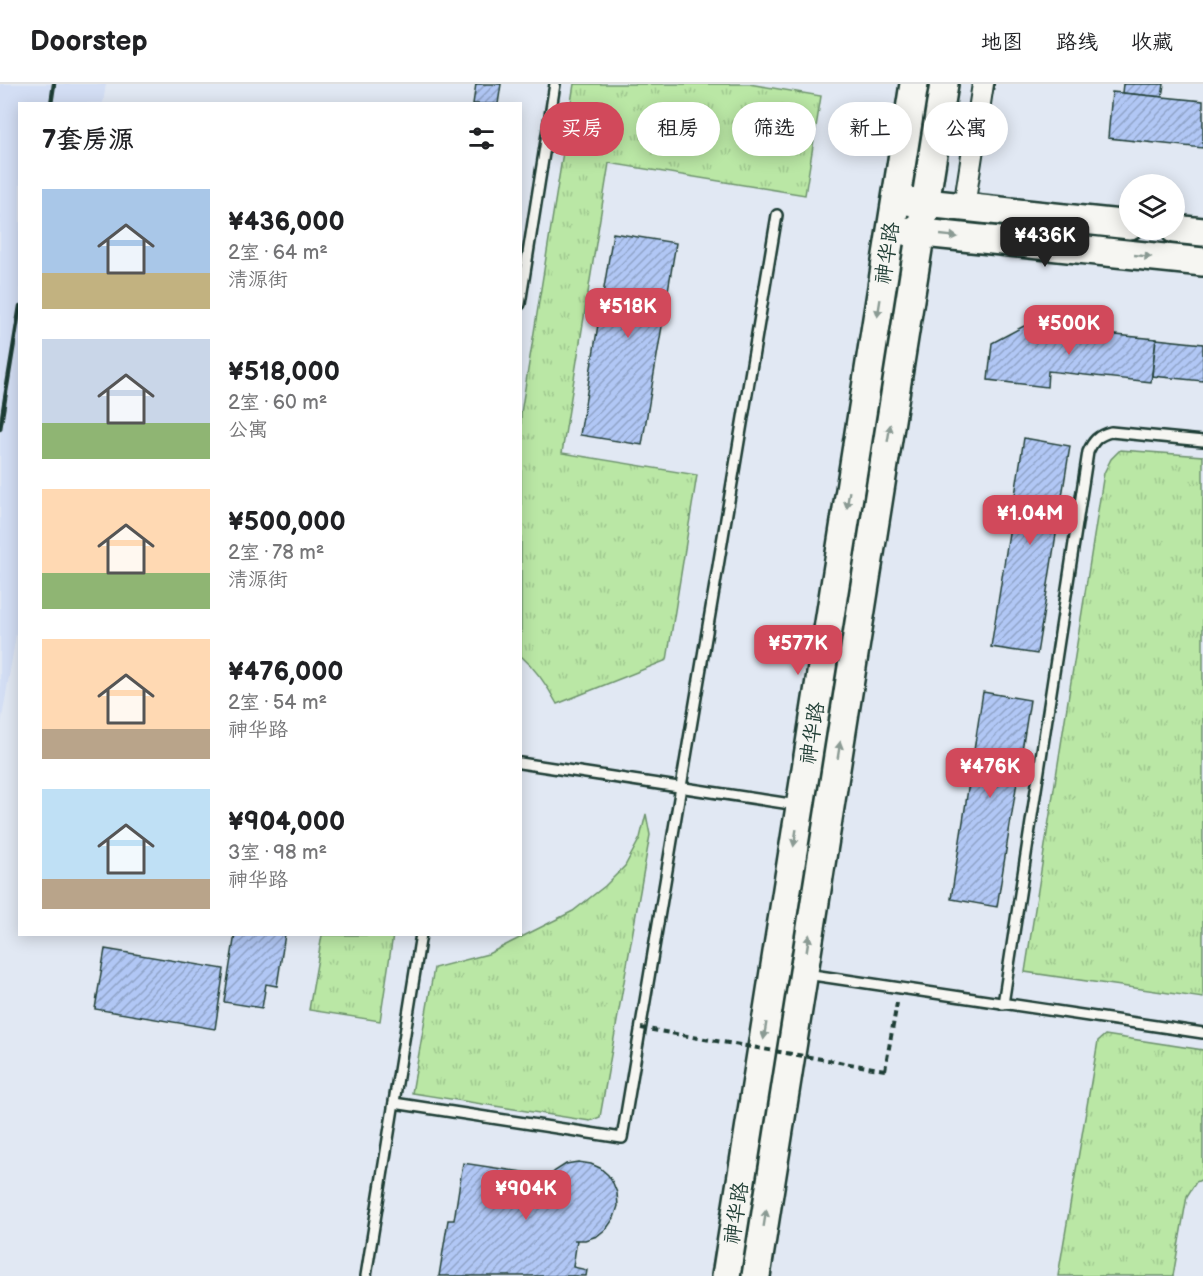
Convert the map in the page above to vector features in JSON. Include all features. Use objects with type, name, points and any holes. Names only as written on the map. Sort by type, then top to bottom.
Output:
[{"type":"main road","name":"神华路","points":[[726,1276],[914,84]]},
{"type":"main road","name":"神华路","points":[[756,1276],[944,84]]},
{"type":"main road","points":[[896,200],[1119,224]]},
{"type":"main road","points":[[891,230],[1203,262]]},
{"type":"main road","points":[[1185,230],[1203,232]]},
{"type":"street","points":[[964,207],[983,84]]},
{"type":"lane","points":[[522,291],[555,84]]},
{"type":"lane","points":[[394,1103],[622,1138],[777,215]]},
{"type":"lane","points":[[1003,1004],[1088,452],[1093,440],[1111,432],[1203,441]]},
{"type":"lane","points":[[522,763],[800,805]]},
{"type":"lane","points":[[366,1276],[421,936]]},
{"type":"lane","points":[[803,974],[1203,1033]]},
{"type":"path","points":[[641,1028],[885,1070],[900,988]]},
{"type":"shaded area","points":[[0,84],[106,84],[103,102],[18,102],[18,623],[0,730]]},
{"type":"green space","points":[[574,84],[749,84],[821,96],[816,127],[816,102],[732,102],[732,156],[811,156],[805,195],[609,163],[562,453],[697,475],[667,660],[557,704],[541,678],[522,657],[522,407],[562,156],[624,156],[624,102],[571,102]]},
{"type":"green space","points":[[1120,450],[1203,456],[1203,998],[1025,972],[1104,473],[1111,459]]},
{"type":"green space","points":[[646,814],[650,835],[600,1117],[590,1121],[412,1093],[434,968],[488,954],[573,911],[605,886],[625,866],[640,838]]},
{"type":"green space","points":[[322,936],[393,936],[380,1021],[309,1010]]},
{"type":"green space","points":[[1105,1035],[1203,1050],[1203,1179],[1196,1182],[1187,1196],[1173,1276],[1058,1276],[1098,1041]]},
{"type":"building","points":[[476,84],[501,84],[498,102],[473,102]]},
{"type":"building","points":[[1123,84],[1164,84],[1162,97],[1122,93]]},
{"type":"building","points":[[1112,92],[1203,101],[1203,148],[1108,138]]},
{"type":"building","points":[[613,233],[676,243],[642,445],[580,435]]},
{"type":"building","points":[[1024,326],[1156,339],[1151,382],[1048,371],[1047,387],[988,380],[992,343]]},
{"type":"building","points":[[1156,339],[1203,344],[1203,381],[1152,376]]},
{"type":"building","points":[[1024,438],[1070,446],[1037,654],[991,647]]},
{"type":"building","points":[[983,692],[1030,700],[997,907],[951,899]]},
{"type":"building","points":[[235,936],[285,936],[277,986],[266,984],[262,1008],[224,1002]]},
{"type":"building","points":[[105,949],[224,969],[215,1029],[95,1009]]},
{"type":"building","points":[[578,1162],[600,1168],[613,1183],[618,1206],[607,1228],[597,1236],[577,1240],[573,1267],[587,1270],[586,1276],[439,1276],[448,1220],[454,1220],[463,1163],[549,1176],[566,1164]]},
{"type":"railway","points":[[51,102],[54,84]]},
{"type":"railway","points":[[0,429],[18,318]]}]
